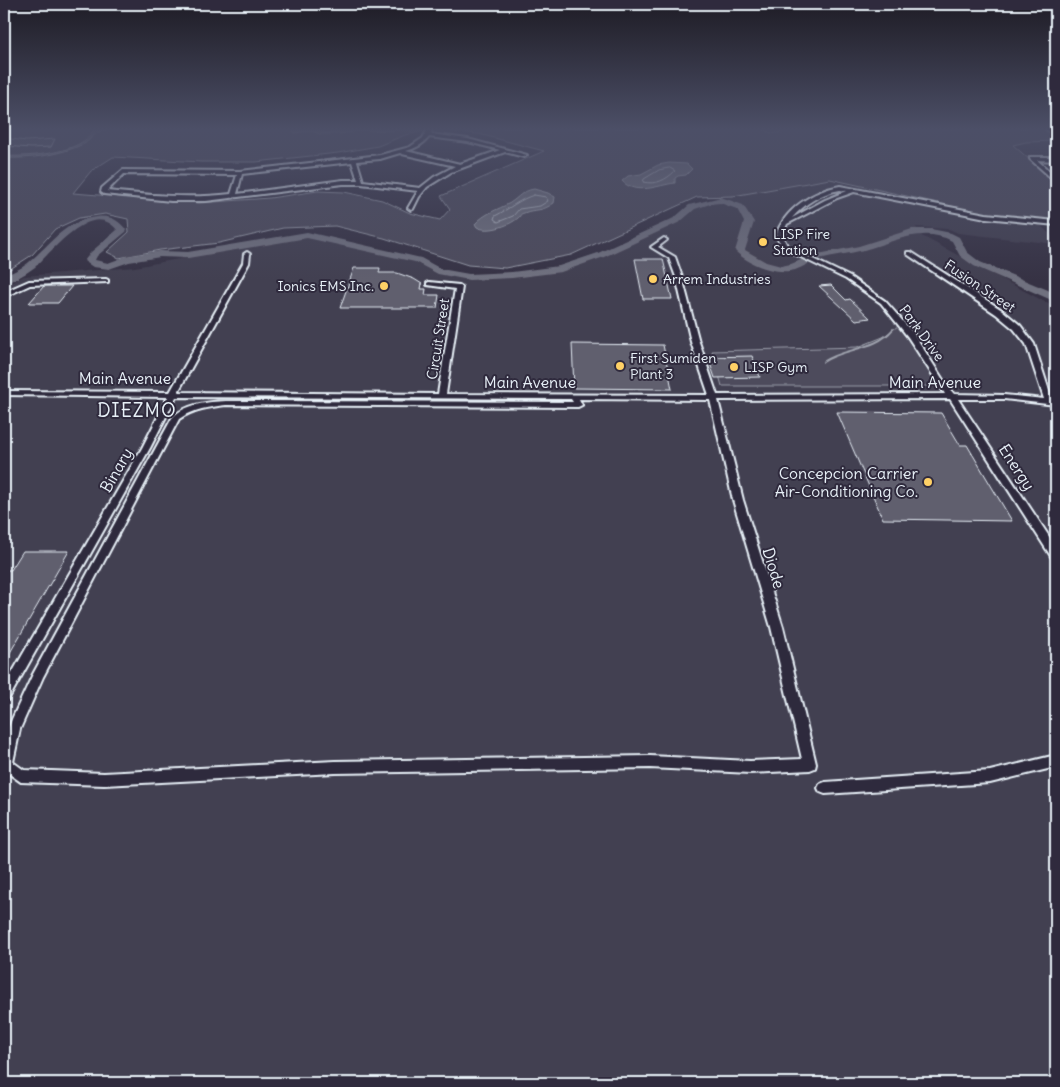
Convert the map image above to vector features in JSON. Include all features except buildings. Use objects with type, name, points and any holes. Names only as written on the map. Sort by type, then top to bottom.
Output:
[{"type":"street","points":[[115,179],[104,189],[104,192],[171,199],[206,199],[322,184],[361,182],[420,190]]},
{"type":"street","points":[[233,196],[238,179]]},
{"type":"street","points":[[411,208],[413,200],[420,190],[436,179]]},
{"type":"street","points":[[835,188],[846,192]]},
{"type":"street","points":[[784,223],[788,216],[821,194],[835,188],[859,190],[986,216],[1056,223]]},
{"type":"street","points":[[784,223],[830,199],[846,192],[859,190]]},
{"type":"street","points":[[821,194],[830,199]]},
{"type":"street","name":"Park Drive","points":[[784,223],[780,230],[781,242],[786,248],[848,278],[883,302],[911,336],[951,396]]},
{"type":"street","name":"Diode","points":[[574,397],[578,405],[226,403],[185,411],[176,418],[38,676],[17,719],[7,752],[6,764],[21,776],[104,779],[336,767],[650,762],[750,767],[810,764],[777,627],[738,500],[713,398],[695,342],[679,278],[672,257],[654,247],[664,240]]},
{"type":"street","name":"Fusion Street","points":[[909,253],[999,312],[1017,327],[1030,344],[1053,403]]},
{"type":"street","name":"Binary","points":[[4,697],[139,461],[173,394],[246,263],[247,254]]},
{"type":"street","points":[[4,296],[29,283],[106,281]]},
{"type":"street","name":"Circuit Street","points":[[429,284],[459,287],[442,396]]},
{"type":"street","name":"Main Avenue","points":[[4,393],[713,398],[951,396],[1004,398],[1053,403]]},
{"type":"street","name":"Energy","points":[[951,396],[957,402],[1056,556]]},
{"type":"street","points":[[825,788],[990,777],[1056,761]]},
{"type":"shaded area","points":[[4,179],[85,179],[73,193],[199,203],[270,198],[318,191],[344,192],[382,200],[410,213],[440,220],[450,209],[441,196],[481,179],[1051,179],[1056,183],[1056,220],[983,213],[830,179],[733,196],[697,197],[571,255],[505,268],[468,265],[384,238],[335,226],[283,228],[219,243],[160,250],[119,258],[107,252],[129,232],[128,219],[105,214],[79,218],[55,229],[32,255],[4,273]]},
{"type":"shaded area","points":[[830,179],[895,194],[900,201],[990,219],[1040,225],[1056,240],[1056,244],[958,233],[949,229],[916,227],[922,236],[1056,309],[1056,1083],[4,1083],[4,286],[24,276],[135,267],[307,235],[418,260],[438,271],[469,277],[512,275],[561,269],[623,246],[692,207],[733,196]]},
{"type":"shaded area","points":[[898,326],[941,386],[722,386],[712,351],[858,347],[883,337]]},
{"type":"water","points":[[625,179],[675,179],[675,183],[640,189],[634,188],[622,181]]},
{"type":"water","points":[[534,189],[555,197],[554,203],[545,208],[522,214],[514,221],[498,228],[481,229],[475,224],[491,212]]},
{"type":"waterway","points":[[4,280],[31,265],[69,229],[88,220],[100,219],[113,222],[122,231],[94,254],[89,261],[96,265],[109,266],[127,259],[160,254],[188,255],[307,235],[418,260],[438,271],[469,277],[512,275],[561,269],[601,255],[677,220],[692,207],[721,200],[740,207],[749,222],[740,251],[763,264],[781,269],[793,267],[816,257],[861,248],[912,232],[931,232],[948,235],[956,239],[963,254],[977,264],[1044,292],[1056,299]]},
{"type":"waterway","points":[[823,362],[878,341],[893,329]]},
{"type":"place","name":"LISP Fire Station","points":[[763,242]]},
{"type":"place","name":"Arrem Industries","points":[[653,279]]},
{"type":"place","name":"Ionics EMS Inc.","points":[[384,286]]},
{"type":"place","name":"First Sumiden Plant 3","points":[[620,366]]},
{"type":"place","name":"LISP Gym","points":[[734,367]]},
{"type":"place","name":"Concepcion Carrier Air-Conditioning Co.","points":[[928,482]]},
{"type":"district","name":"DIEZMO","points":[[137,410]]}]
